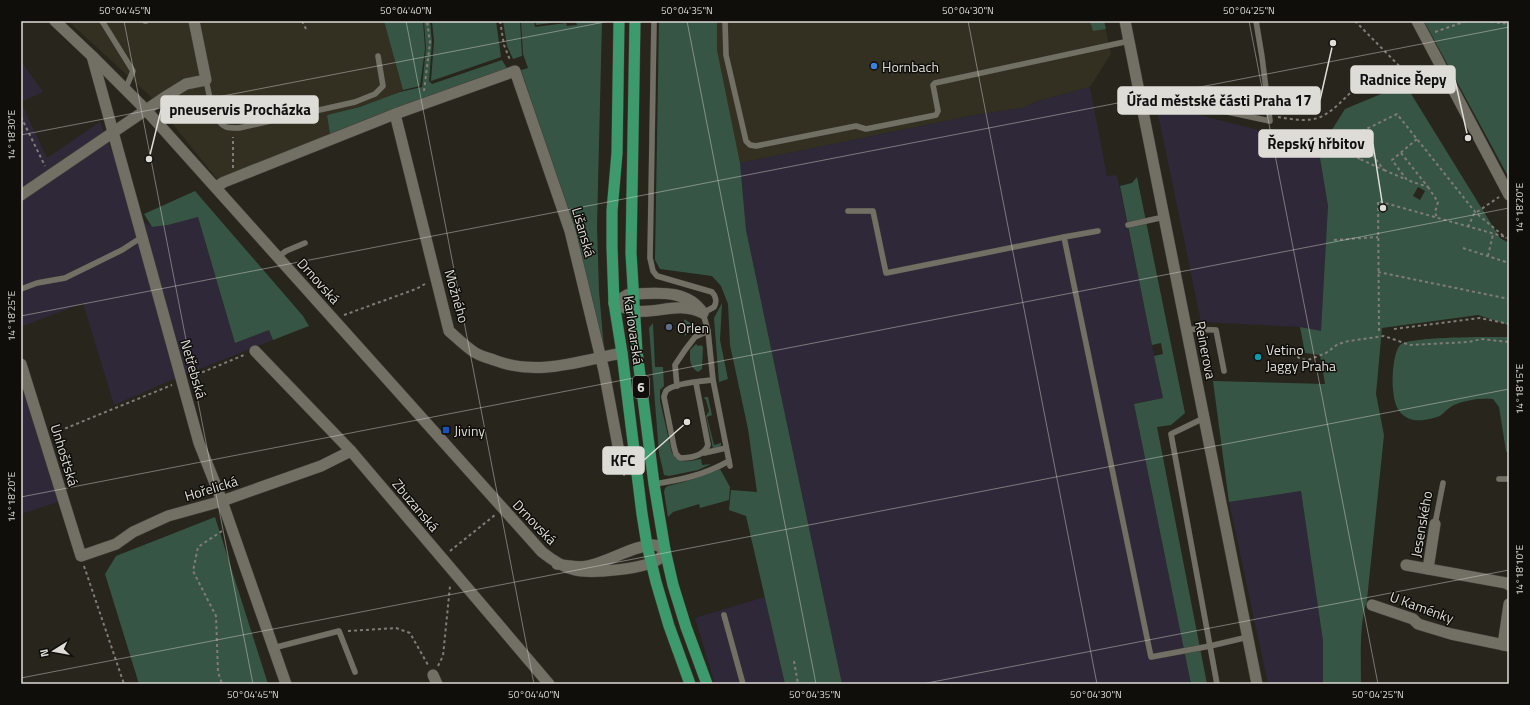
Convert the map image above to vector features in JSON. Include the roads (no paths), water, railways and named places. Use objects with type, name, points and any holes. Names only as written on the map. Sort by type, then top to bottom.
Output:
[{"type":"main road","name":"Karlovarská","points":[[619,21],[617,153],[612,211],[614,303],[647,545],[669,626],[690,684]]},
{"type":"main road","name":"Karlovarská","points":[[635,21],[631,215],[632,294],[637,352],[654,484],[665,550],[673,585],[686,627],[707,684]]},
{"type":"street","name":"Drnovská","points":[[55,21],[146,110],[533,543],[558,564],[575,570],[595,572],[627,569],[651,562]]},
{"type":"street","points":[[21,195],[186,84],[206,80],[194,21]]},
{"type":"street","name":"Reinerova","points":[[1125,21],[1258,684]]},
{"type":"street","points":[[1417,21],[1505,195]]},
{"type":"street","name":"Netřebská","points":[[92,56],[199,443],[222,501],[286,684]]},
{"type":"street","name":"Lišanská","points":[[395,114],[515,71],[570,231],[601,358],[620,457]]},
{"type":"street","points":[[216,188],[233,178],[395,114]]},
{"type":"street","name":"Možného","points":[[395,114],[449,330],[475,353],[500,363],[520,367],[542,369],[566,366],[622,353]]},
{"type":"street","points":[[614,303],[627,295],[632,294],[668,293],[692,300],[703,313]]},
{"type":"street","points":[[614,303],[634,311],[676,307],[696,310],[703,313]]},
{"type":"street","name":"Zbuzanská","points":[[255,351],[351,451],[549,684]]},
{"type":"street","name":"Unhošťská","points":[[21,364],[81,556]]},
{"type":"street","name":"Hořelická","points":[[81,556],[116,544],[133,532],[168,516],[222,501],[321,466],[351,451]]},
{"type":"street","name":"Jesenského","points":[[1428,569],[1436,524]]},
{"type":"street","name":"Drnovská","points":[[558,564],[575,567],[588,566],[647,545]]},
{"type":"street","points":[[647,545],[657,545],[665,550],[660,558],[651,562]]},
{"type":"street","name":"Jesenského","points":[[1406,565],[1506,583],[1509,585]]},
{"type":"street","points":[[1506,645],[1509,604]]},
{"type":"street","name":"U Kaménky","points":[[1372,605],[1413,619],[1418,624],[1451,634],[1506,645]]},
{"type":"lane","points":[[102,21],[133,71],[125,90]]},
{"type":"lane","points":[[108,21],[110,34]]},
{"type":"lane","points":[[654,21],[650,258],[653,271],[657,276],[712,292],[716,300],[714,307],[703,313],[708,331],[712,380],[729,464],[685,479],[654,484]]},
{"type":"lane","points":[[725,21],[726,56],[746,141],[750,145],[756,146],[856,126],[866,129],[936,115],[938,111],[933,86],[935,83],[1129,41]]},
{"type":"lane","points":[[1139,93],[1270,121],[1256,21]]},
{"type":"lane","points":[[206,80],[216,116],[220,123],[226,127],[239,128],[355,102],[375,94],[383,86],[378,56]]},
{"type":"lane","points":[[848,211],[873,211],[886,273],[1098,230]]},
{"type":"lane","points":[[1128,225],[1164,217]]},
{"type":"lane","points":[[21,289],[28,285],[65,278],[122,250],[142,237]]},
{"type":"lane","points":[[1064,237],[1151,657],[1248,637]]},
{"type":"lane","points":[[278,257],[286,251],[305,243]]},
{"type":"lane","points":[[1187,329],[1216,330],[1224,371]]},
{"type":"lane","points":[[677,386],[675,365],[695,337],[708,331]]},
{"type":"lane","points":[[712,380],[677,386],[666,391],[664,396],[676,454],[680,458],[726,448]]},
{"type":"lane","points":[[696,383],[708,445],[704,453]]},
{"type":"lane","points":[[1204,418],[1171,434],[1217,684]]},
{"type":"lane","points":[[1499,480],[1509,479]]},
{"type":"lane","name":"Jesenského","points":[[1436,524],[1443,483]]},
{"type":"lane","points":[[724,615],[743,684]]},
{"type":"lane","points":[[273,648],[339,631],[354,672]]},
{"type":"place","name":"Úřad městské části Praha 17","points":[[1333,43]]},
{"type":"place","name":"Hornbach","points":[[874,66]]},
{"type":"place","name":"Radnice Řepy","points":[[1468,138]]},
{"type":"place","name":"pneuservis Procházka","points":[[149,159]]},
{"type":"place","name":"Řepský hřbitov","points":[[1383,208]]},
{"type":"place","name":"Orlen","points":[[669,327]]},
{"type":"place","name":"Vetino Jaggy Praha","points":[[1258,357]]},
{"type":"place","name":"KFC","points":[[687,422]]},
{"type":"place","name":"Jiviny","points":[[446,430]]}]
